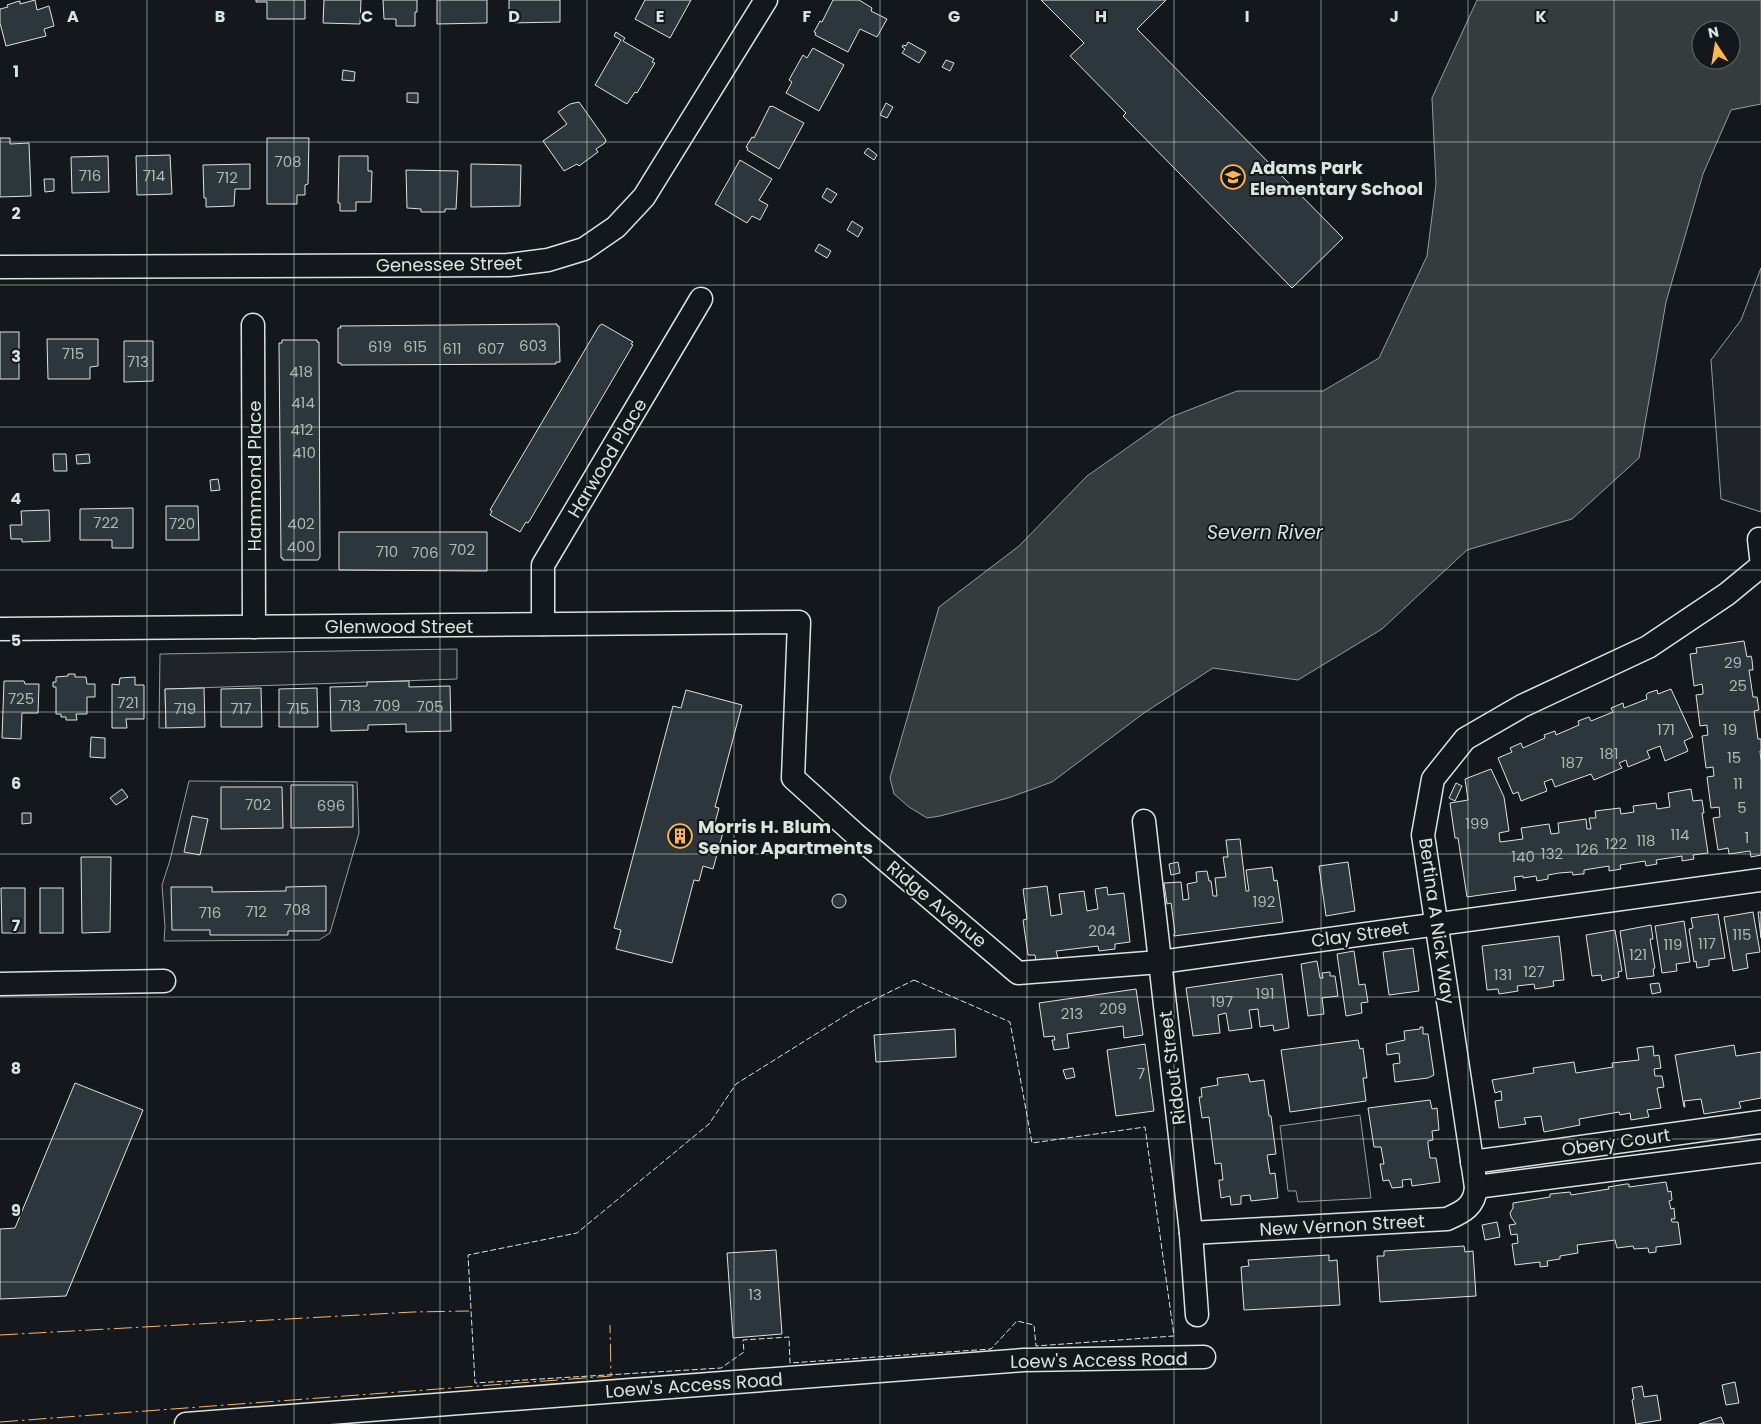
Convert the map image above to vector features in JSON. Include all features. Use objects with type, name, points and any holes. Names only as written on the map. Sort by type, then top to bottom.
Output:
[{"type":"street","name":"Genessee Street","points":[[0,267],[508,265],[548,260],[584,249],[616,227],[644,197],[766,0]]},
{"type":"street","name":"Harwood Place","points":[[543,624],[543,565],[702,299]]},
{"type":"street","name":"Hammond Place","points":[[253,325],[254,627]]},
{"type":"street","name":"Bertina A Nick Way","points":[[1476,1187],[1423,835],[1433,779],[1465,738],[1522,706],[1648,647],[1727,594],[1761,566]]},
{"type":"street","name":"Glenwood Street","points":[[0,629],[799,622]]},
{"type":"street","name":"Ridge Avenue","points":[[799,622],[793,778],[855,834],[1018,973]]},
{"type":"street","name":"Ridout Street","points":[[1144,821],[1191,1233],[1197,1315]]},
{"type":"street","name":"Clay Street","points":[[1018,973],[1160,962],[1761,880]]},
{"type":"street","points":[[0,984],[164,981]]},
{"type":"street","name":"Obery Court","points":[[1472,1162],[1761,1122]]},
{"type":"street","name":"Obery Court","points":[[1476,1187],[1761,1151]]},
{"type":"street","name":"New Vernon Street","points":[[1191,1233],[1447,1219],[1463,1212],[1475,1197],[1476,1187]]},
{"type":"street","name":"Loew's Access Road","points":[[186,1424],[1024,1360],[1204,1357]]},
{"type":"shaded area","points":[[1761,268],[1761,512],[1721,499],[1711,360],[1741,320]]},
{"type":"shaded area","points":[[457,649],[457,679],[165,689],[166,728],[159,728],[160,654]]},
{"type":"shaded area","points":[[189,781],[357,782],[359,833],[330,933],[319,940],[164,941],[162,885]]},
{"type":"shaded area","points":[[1360,1115],[1371,1198],[1298,1202],[1296,1191],[1288,1191],[1280,1126]]},
{"type":"water","name":"Severn River","points":[[1477,0],[1761,0],[1761,104],[1731,110],[1703,174],[1666,302],[1639,458],[1572,519],[1467,550],[1382,629],[1298,680],[1213,668],[1144,713],[1052,782],[1008,798],[927,818],[909,807],[894,794],[890,778],[939,607],[1019,546],[1087,476],[1171,417],[1237,391],[1323,391],[1379,358],[1427,256],[1436,184],[1432,98]]},
{"type":"building","points":[[35,0],[37,10],[49,6],[54,26],[44,29],[46,36],[6,46],[0,23],[0,9],[16,2],[20,1],[20,4]]},
{"type":"building","points":[[256,0],[305,0],[305,19],[267,19],[267,2],[256,2]]},
{"type":"building","points":[[324,0],[361,0],[360,24],[323,23]]},
{"type":"building","points":[[383,0],[417,0],[415,26],[396,26],[396,19],[384,19]]},
{"type":"building","points":[[437,0],[487,0],[487,23],[437,24]]},
{"type":"building","points":[[509,0],[560,0],[560,22],[509,23]]},
{"type":"building","points":[[645,0],[691,0],[670,38],[635,19]]},
{"type":"building","points":[[833,0],[859,0],[872,8],[871,11],[887,19],[877,37],[860,29],[848,52],[815,35],[816,33],[814,32],[820,21],[822,22]]},
{"type":"building","name":"Adams Park Elementary School","points":[[1041,0],[1166,0],[1137,29],[1343,238],[1292,288],[1123,116],[1126,113],[1070,56],[1084,43]]},
{"type":"building","points":[[616,32],[625,38],[623,41],[654,59],[652,62],[655,63],[637,93],[635,92],[627,104],[595,85],[621,40],[614,36]]},
{"type":"building","points":[[908,42],[926,52],[919,63],[902,53],[905,49],[902,47],[903,45],[906,46]]},
{"type":"building","points":[[813,48],[844,65],[819,111],[786,93],[792,82],[789,80],[803,55],[807,58]]},
{"type":"building","points":[[946,60],[954,63],[950,71],[942,67]]},
{"type":"building","points":[[343,70],[355,72],[354,81],[342,80]]},
{"type":"building","points":[[407,93],[418,93],[418,103],[407,102]]},
{"type":"building","points":[[579,102],[606,140],[605,143],[596,149],[598,152],[579,166],[577,164],[564,171],[543,141],[567,124],[558,112],[570,104]]},
{"type":"building","points":[[886,103],[893,107],[887,118],[880,115]]},
{"type":"building","points":[[770,106],[804,123],[779,169],[747,150],[748,148],[746,147],[752,137],[754,138]]},
{"type":"building","points":[[0,138],[10,138],[10,144],[29,143],[31,196],[0,197]]},
{"type":"building","points":[[267,138],[309,138],[308,184],[305,185],[305,195],[297,195],[297,204],[267,204]]},
{"type":"building","points":[[868,148],[877,155],[874,160],[864,153]]},
{"type":"building","points":[[170,155],[172,194],[137,195],[136,156]]},
{"type":"building","points":[[108,156],[109,192],[72,193],[71,157]]},
{"type":"building","points":[[339,156],[368,156],[368,171],[372,171],[371,202],[356,202],[356,211],[340,211],[340,203],[338,203]]},
{"type":"building","points":[[740,160],[772,179],[759,200],[768,205],[760,220],[752,216],[747,223],[715,204]]},
{"type":"building","points":[[250,164],[250,189],[235,189],[234,206],[206,207],[203,165]]},
{"type":"building","points":[[471,164],[521,165],[520,206],[471,207]]},
{"type":"building","points":[[406,170],[458,171],[456,209],[445,209],[445,212],[421,212],[421,209],[407,208]]},
{"type":"building","points":[[44,179],[54,179],[54,191],[45,192]]},
{"type":"building","points":[[827,188],[837,194],[831,203],[822,197]]},
{"type":"building","points":[[852,221],[863,228],[858,237],[847,230]]},
{"type":"building","points":[[819,244],[831,251],[827,258],[815,251]]},
{"type":"building","points":[[557,324],[559,326],[560,362],[556,362],[556,364],[341,365],[341,363],[338,363],[338,328],[341,328],[340,326]]},
{"type":"building","points":[[602,324],[633,342],[631,344],[633,345],[530,520],[528,523],[526,522],[520,532],[490,515],[492,511],[490,510],[599,326]]},
{"type":"building","points":[[0,332],[19,332],[19,379],[0,379]]},
{"type":"building","points":[[47,339],[98,339],[98,366],[90,367],[90,379],[48,379]]},
{"type":"building","points":[[282,340],[317,340],[319,342],[320,557],[318,560],[283,560],[281,558],[279,343],[282,343]]},
{"type":"building","points":[[124,341],[153,341],[153,381],[124,382]]},
{"type":"building","points":[[53,454],[66,454],[67,471],[54,471]]},
{"type":"building","points":[[89,454],[90,463],[77,464],[76,455]]},
{"type":"building","points":[[218,479],[220,490],[211,491],[210,480]]},
{"type":"building","points":[[166,506],[198,506],[199,540],[166,540]]},
{"type":"building","points":[[133,508],[133,548],[112,548],[112,540],[80,540],[80,509]]},
{"type":"building","points":[[49,510],[50,541],[22,542],[22,539],[11,539],[10,525],[22,525],[21,511]]},
{"type":"building","points":[[339,532],[487,532],[487,571],[339,570]]},
{"type":"building","points":[[1744,641],[1747,657],[1751,656],[1752,660],[1753,670],[1749,670],[1753,697],[1757,697],[1759,710],[1754,711],[1758,739],[1761,739],[1761,855],[1751,857],[1750,851],[1729,854],[1728,848],[1718,850],[1713,818],[1720,817],[1719,807],[1711,808],[1707,777],[1714,776],[1713,767],[1706,768],[1702,736],[1708,735],[1707,725],[1700,726],[1696,695],[1703,694],[1702,684],[1694,686],[1690,654],[1697,653],[1696,648]]},
{"type":"building","points":[[68,674],[75,674],[75,677],[86,677],[87,684],[95,684],[95,697],[87,697],[87,714],[76,714],[77,720],[66,720],[66,717],[61,717],[61,714],[56,714],[56,687],[53,687],[53,682],[56,682],[56,677],[68,676]]},
{"type":"building","points":[[135,677],[135,685],[144,685],[144,719],[126,719],[127,728],[112,728],[112,684],[119,685],[120,678]]},
{"type":"building","points":[[4,681],[24,681],[25,684],[39,684],[38,713],[22,713],[21,739],[2,738]]},
{"type":"building","points":[[409,681],[409,687],[450,686],[451,731],[406,732],[406,724],[368,725],[368,730],[331,731],[330,687],[367,686],[367,682]]},
{"type":"building","points":[[204,688],[205,727],[166,728],[165,689]]},
{"type":"building","points":[[261,688],[262,727],[221,727],[221,689]]},
{"type":"building","points":[[317,688],[318,727],[279,727],[279,689]]},
{"type":"building","points":[[1671,689],[1693,737],[1684,741],[1688,751],[1665,761],[1660,746],[1647,751],[1650,758],[1628,767],[1626,760],[1619,763],[1622,768],[1594,780],[1591,774],[1555,787],[1552,779],[1544,782],[1547,791],[1521,801],[1518,792],[1513,794],[1498,758],[1512,752],[1510,748],[1521,743],[1523,748],[1545,738],[1544,735],[1555,731],[1556,735],[1579,725],[1578,721],[1589,717],[1591,721],[1613,712],[1611,708],[1623,703],[1624,708],[1647,699],[1646,695],[1648,693],[1657,690],[1658,694]]},
{"type":"building","name":"Morris H. Blum Senior Apartments","points":[[686,690],[742,705],[715,807],[719,808],[715,823],[725,825],[713,869],[703,866],[699,881],[694,880],[672,963],[616,949],[621,930],[614,928],[673,706],[681,708]]},
{"type":"building","points":[[91,737],[105,738],[105,758],[90,757]]},
{"type":"building","points":[[1491,769],[1504,797],[1509,831],[1499,833],[1500,842],[1523,839],[1521,828],[1549,824],[1551,834],[1559,833],[1558,823],[1586,819],[1587,829],[1591,829],[1589,818],[1596,818],[1595,811],[1620,808],[1621,814],[1634,812],[1633,806],[1656,803],[1657,809],[1670,807],[1668,793],[1691,789],[1693,801],[1702,800],[1708,853],[1693,855],[1694,859],[1682,861],[1682,856],[1656,860],[1657,864],[1646,866],[1645,861],[1620,865],[1621,869],[1609,871],[1609,866],[1584,870],[1584,874],[1573,875],[1572,872],[1559,873],[1548,875],[1548,879],[1537,881],[1536,876],[1514,877],[1516,890],[1467,897],[1458,838],[1455,838],[1450,803],[1468,800],[1465,779]]},
{"type":"building","points":[[1456,783],[1462,786],[1455,801],[1449,798]]},
{"type":"building","points":[[291,785],[353,785],[353,827],[291,828]]},
{"type":"building","points":[[221,787],[282,787],[283,828],[221,829]]},
{"type":"building","points":[[122,789],[128,797],[116,805],[110,798]]},
{"type":"building","points":[[22,813],[31,813],[31,823],[22,824]]},
{"type":"building","points":[[192,816],[208,819],[200,855],[184,852]]},
{"type":"building","points":[[1240,839],[1246,891],[1249,891],[1246,870],[1272,867],[1274,881],[1277,880],[1283,922],[1174,936],[1171,903],[1167,904],[1164,883],[1181,882],[1183,900],[1189,899],[1187,884],[1197,882],[1196,872],[1207,871],[1209,881],[1211,881],[1213,896],[1217,896],[1215,878],[1226,877],[1223,857],[1228,857],[1226,840]]},
{"type":"building","points":[[81,857],[111,857],[110,932],[82,933]]},
{"type":"building","points":[[1178,862],[1180,873],[1171,875],[1169,864]]},
{"type":"building","points":[[1348,862],[1355,911],[1326,916],[1319,866]]},
{"type":"building","points":[[326,886],[326,931],[288,931],[288,935],[210,935],[210,930],[172,930],[171,887],[212,887],[212,892],[286,891],[286,887]]},
{"type":"building","points":[[1047,886],[1051,916],[1062,914],[1059,894],[1084,891],[1087,911],[1098,909],[1095,889],[1107,887],[1108,895],[1124,893],[1130,942],[1115,944],[1115,949],[1099,951],[1098,946],[1056,951],[1058,958],[1036,961],[1035,955],[1028,955],[1023,920],[1027,919],[1023,889]]},
{"type":"building","points":[[1,888],[25,888],[25,933],[2,933]]},
{"type":"building","points":[[40,888],[63,888],[63,933],[40,933]]},
{"type":"building","points":[[836,894],[842,894],[846,901],[842,908],[836,908],[832,904],[832,898]]},
{"type":"building","points":[[1753,912],[1760,952],[1746,954],[1748,968],[1733,971],[1724,917]]},
{"type":"building","points":[[1758,912],[1761,912],[1761,938]]},
{"type":"building","points":[[1718,914],[1725,958],[1709,960],[1709,966],[1697,968],[1696,961],[1694,962],[1689,929],[1693,928],[1691,918]]},
{"type":"building","points":[[1684,921],[1690,962],[1676,964],[1677,971],[1662,973],[1655,926]]},
{"type":"building","points":[[1651,925],[1653,939],[1650,939],[1655,968],[1653,969],[1654,976],[1627,979],[1620,931]]},
{"type":"building","points":[[1615,930],[1622,971],[1618,972],[1619,977],[1602,981],[1601,975],[1592,976],[1586,935]]},
{"type":"building","points":[[1559,936],[1564,980],[1553,981],[1554,986],[1535,989],[1534,984],[1517,986],[1518,991],[1499,994],[1498,989],[1487,990],[1482,946]]},
{"type":"building","points":[[1413,948],[1419,991],[1389,995],[1383,952]]},
{"type":"building","points":[[1354,951],[1359,985],[1365,984],[1368,1002],[1361,1003],[1362,1013],[1346,1016],[1337,954]]},
{"type":"building","points":[[1317,961],[1320,978],[1323,978],[1322,973],[1330,972],[1330,976],[1335,976],[1338,996],[1322,998],[1324,1014],[1308,1016],[1301,964]]},
{"type":"building","points":[[1282,974],[1289,1028],[1274,1031],[1273,1025],[1260,1027],[1258,1009],[1249,1010],[1252,1028],[1229,1031],[1226,1013],[1218,1015],[1220,1033],[1193,1036],[1186,988]]},
{"type":"building","points":[[1659,983],[1661,992],[1652,994],[1650,984]]},
{"type":"building","points":[[1136,989],[1143,1035],[1124,1038],[1123,1026],[1067,1034],[1069,1048],[1054,1050],[1052,1040],[1055,1040],[1054,1036],[1044,1037],[1039,1003]]},
{"type":"building","points":[[1420,1027],[1423,1027],[1423,1034],[1428,1034],[1434,1075],[1428,1078],[1395,1082],[1393,1064],[1400,1063],[1399,1053],[1387,1055],[1386,1044],[1405,1040],[1404,1031],[1420,1029]]},
{"type":"building","points":[[955,1029],[956,1057],[876,1062],[874,1035]]},
{"type":"building","points":[[1358,1040],[1360,1049],[1363,1048],[1367,1078],[1363,1078],[1366,1101],[1290,1112],[1281,1050]]},
{"type":"building","points":[[1145,1044],[1154,1111],[1116,1116],[1107,1050]]},
{"type":"building","points":[[1734,1045],[1736,1056],[1761,1052],[1761,1098],[1739,1102],[1741,1108],[1704,1114],[1701,1099],[1684,1101],[1684,1107],[1675,1055]]},
{"type":"building","points":[[1653,1046],[1654,1056],[1659,1055],[1661,1068],[1654,1069],[1655,1076],[1662,1076],[1664,1087],[1657,1088],[1661,1108],[1647,1110],[1649,1117],[1631,1120],[1630,1113],[1620,1115],[1619,1112],[1579,1119],[1580,1125],[1544,1132],[1541,1116],[1524,1118],[1526,1124],[1499,1128],[1495,1101],[1502,1100],[1501,1091],[1495,1093],[1492,1080],[1534,1073],[1533,1068],[1574,1062],[1576,1073],[1613,1067],[1612,1063],[1639,1060],[1637,1048]]},
{"type":"building","points":[[1073,1068],[1075,1077],[1066,1079],[1063,1070]]},
{"type":"building","points":[[1248,1074],[1250,1082],[1264,1080],[1276,1154],[1267,1155],[1270,1174],[1275,1173],[1278,1198],[1251,1201],[1250,1195],[1241,1196],[1241,1204],[1231,1205],[1230,1196],[1221,1198],[1219,1180],[1223,1180],[1221,1163],[1215,1164],[1209,1117],[1202,1118],[1199,1097],[1202,1097],[1201,1088],[1218,1085],[1217,1078]]},
{"type":"building","points":[[75,1083],[143,1110],[66,1296],[0,1299],[0,1229],[15,1228]]},
{"type":"building","points":[[1430,1100],[1432,1109],[1437,1108],[1439,1130],[1432,1131],[1433,1140],[1428,1141],[1428,1144],[1430,1158],[1436,1158],[1440,1182],[1412,1186],[1411,1179],[1402,1180],[1403,1187],[1392,1188],[1389,1180],[1383,1181],[1380,1164],[1384,1164],[1381,1147],[1374,1147],[1368,1108]]},
{"type":"building","points":[[1666,1182],[1668,1192],[1671,1191],[1672,1200],[1669,1201],[1671,1209],[1674,1208],[1675,1219],[1671,1219],[1672,1222],[1678,1222],[1681,1244],[1656,1247],[1656,1252],[1649,1253],[1648,1248],[1634,1249],[1633,1246],[1617,1248],[1615,1240],[1577,1245],[1578,1253],[1560,1256],[1560,1259],[1547,1261],[1548,1266],[1540,1267],[1540,1262],[1515,1265],[1512,1244],[1518,1243],[1517,1234],[1511,1235],[1509,1225],[1516,1224],[1510,1213],[1513,1203],[1550,1197],[1550,1194],[1570,1192],[1571,1195],[1609,1189],[1608,1187],[1626,1184],[1629,1184],[1629,1187]]},
{"type":"building","points":[[1497,1222],[1500,1237],[1485,1240],[1482,1225]]},
{"type":"building","points":[[1464,1246],[1465,1252],[1473,1251],[1476,1296],[1380,1302],[1377,1256],[1384,1256],[1384,1251]]},
{"type":"building","points":[[776,1250],[782,1334],[733,1338],[727,1253]]},
{"type":"building","points":[[1329,1255],[1329,1261],[1337,1260],[1340,1305],[1244,1310],[1241,1267],[1249,1266],[1248,1260]]},
{"type":"building","points":[[1735,1382],[1739,1403],[1726,1405],[1722,1385]]},
{"type":"building","points":[[1642,1386],[1644,1397],[1657,1395],[1661,1420],[1636,1424],[1632,1388]]},
{"type":"building","points":[[1721,1417],[1724,1424],[1699,1424]]},
{"type":"fence","points":[[914,980],[1010,1022],[1032,1143],[1145,1127],[1174,1336],[1036,1346],[1034,1325],[1017,1321],[991,1349],[790,1363],[789,1337],[743,1340],[744,1352],[721,1368],[475,1383],[468,1255],[577,1233],[709,1124],[736,1084],[859,1007],[914,980]]},
{"type":"power","points":[[0,1335],[413,1312],[469,1311]]},
{"type":"power","points":[[0,1422],[611,1376],[610,1325]]},
{"type":"place","name":"Adams Park Elementary School","points":[[1233,177]]},
{"type":"place","name":"Morris H. Blum Senior Apartments","points":[[680,836]]}]
